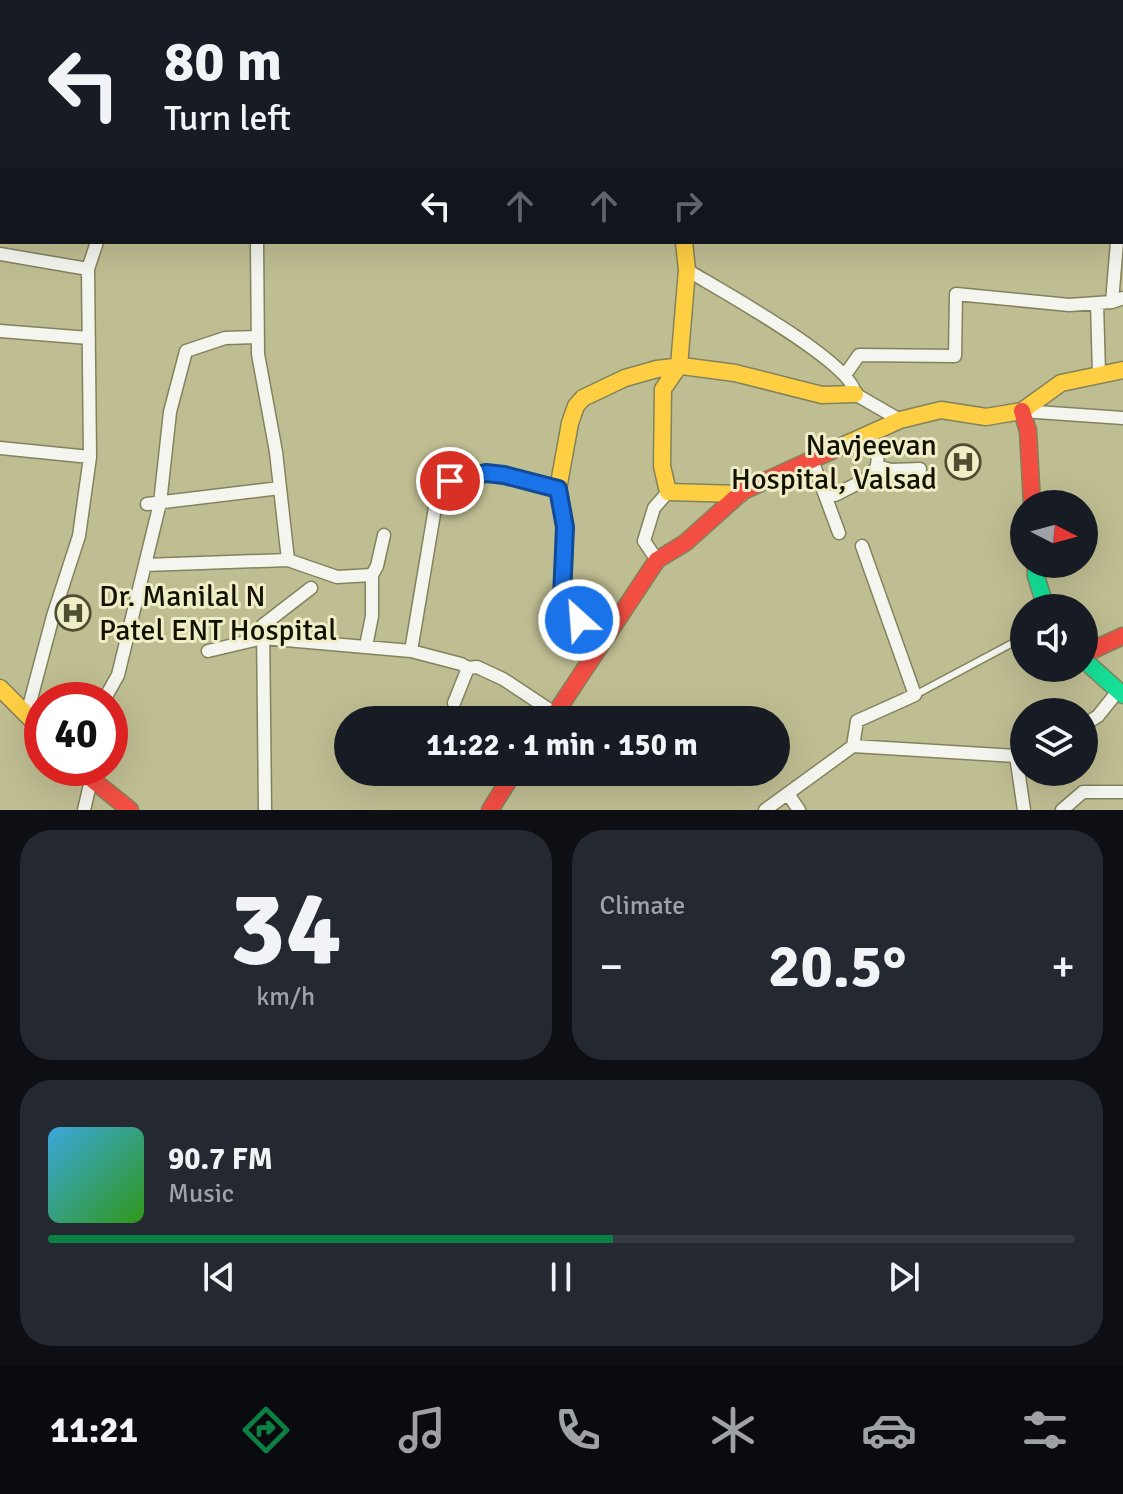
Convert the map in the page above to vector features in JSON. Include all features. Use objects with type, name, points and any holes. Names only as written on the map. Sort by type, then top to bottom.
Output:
[{"type":"street","points":[[35,682],[79,536],[90,457],[88,269],[96,244]]},
{"type":"street","points":[[257,244],[258,354],[280,488],[288,560]]},
{"type":"street","points":[[668,492],[662,466],[663,389],[679,366],[687,270],[684,244]]},
{"type":"street","points":[[845,375],[859,355],[955,356],[956,294],[1069,305],[1118,300],[1117,244]]},
{"type":"street","points":[[0,254],[88,269]]},
{"type":"street","points":[[687,270],[811,346],[845,375],[855,387],[855,394]]},
{"type":"street","points":[[1097,303],[1099,375]]},
{"type":"street","points":[[0,331],[89,338]]},
{"type":"street","points":[[114,682],[145,565],[170,412],[186,351],[225,338],[258,337]]},
{"type":"street","points":[[608,635],[579,620],[562,597],[565,527],[558,489],[574,408],[584,396],[606,384],[679,366],[754,377],[816,394],[845,397],[855,394],[900,420]]},
{"type":"street","points":[[1022,411],[1061,383],[1123,370]]},
{"type":"street","points":[[560,706],[657,560],[685,543],[740,494],[771,476],[900,420],[941,410],[986,417],[1022,411],[1123,418]]},
{"type":"street","points":[[1022,411],[1028,431],[1031,490]]},
{"type":"street","points":[[835,495],[871,476],[877,466],[879,451],[869,433]]},
{"type":"street","points":[[0,448],[90,457]]},
{"type":"street","points":[[812,460],[839,533]]},
{"type":"street","points":[[877,466],[891,470],[920,469]]},
{"type":"street","points":[[411,651],[438,490],[450,481],[486,473],[558,489]]},
{"type":"street","points":[[153,504],[280,488]]},
{"type":"street","points":[[668,492],[740,494]]},
{"type":"street","points":[[657,560],[644,541],[654,508],[668,492]]},
{"type":"street","points":[[366,646],[372,616],[372,575],[384,535]]},
{"type":"street","points":[[853,746],[857,721],[915,695],[862,546]]},
{"type":"street","points":[[145,565],[288,560],[337,577],[372,575]]},
{"type":"street","points":[[265,810],[263,625],[311,588]]},
{"type":"street","points":[[1098,649],[1123,636]]},
{"type":"street","points":[[208,651],[263,638],[411,651],[468,668],[477,667],[503,679],[539,706]]},
{"type":"street","points":[[454,703],[468,668]]},
{"type":"street","points":[[1098,671],[1121,693],[1098,716]]},
{"type":"street","points":[[0,688],[24,711]]},
{"type":"street","points":[[765,810],[853,746],[1010,754]]},
{"type":"street","points":[[84,786],[84,810]]},
{"type":"street","points":[[99,786],[130,810]]},
{"type":"street","points":[[490,810],[505,786]]},
{"type":"street","points":[[1022,786],[1024,810]]},
{"type":"street","points":[[1062,810],[1083,792],[1123,792]]},
{"type":"street","points":[[788,794],[799,810]]},
{"type":"lane","points":[[915,695],[1010,644]]},
{"type":"traffic: fast","points":[[1037,578],[1042,594]]},
{"type":"traffic: fast","points":[[1098,673],[1123,695]]},
{"type":"traffic: slow","points":[[684,244],[687,270],[679,366],[663,389],[662,466],[668,492],[740,494]]},
{"type":"traffic: slow","points":[[608,635],[579,620],[562,597],[565,527],[558,489],[570,423],[576,406],[583,398],[625,378],[682,366],[735,373],[822,395],[855,394]]},
{"type":"traffic: slow","points":[[831,451],[900,420],[941,410],[986,417],[1022,411],[1061,383],[1123,370]]},
{"type":"traffic: slow","points":[[0,688],[24,712]]},
{"type":"traffic: jam","points":[[1022,411],[1028,431],[1031,490]]},
{"type":"traffic: jam","points":[[560,706],[657,560],[685,543],[743,491],[831,451]]},
{"type":"traffic: jam","points":[[1098,648],[1123,636]]},
{"type":"traffic: jam","points":[[100,786],[130,810]]},
{"type":"traffic: jam","points":[[490,810],[505,786]]},
{"type":"place","name":"Navjeevan Hospital, Valsad","points":[[963,462]]},
{"type":"place","name":"Dr. Manilal N Patel ENT Hospital","points":[[73,613]]},
{"type":"route","points":[[450,481],[486,473],[558,489],[565,527],[562,597],[579,620]]}]
